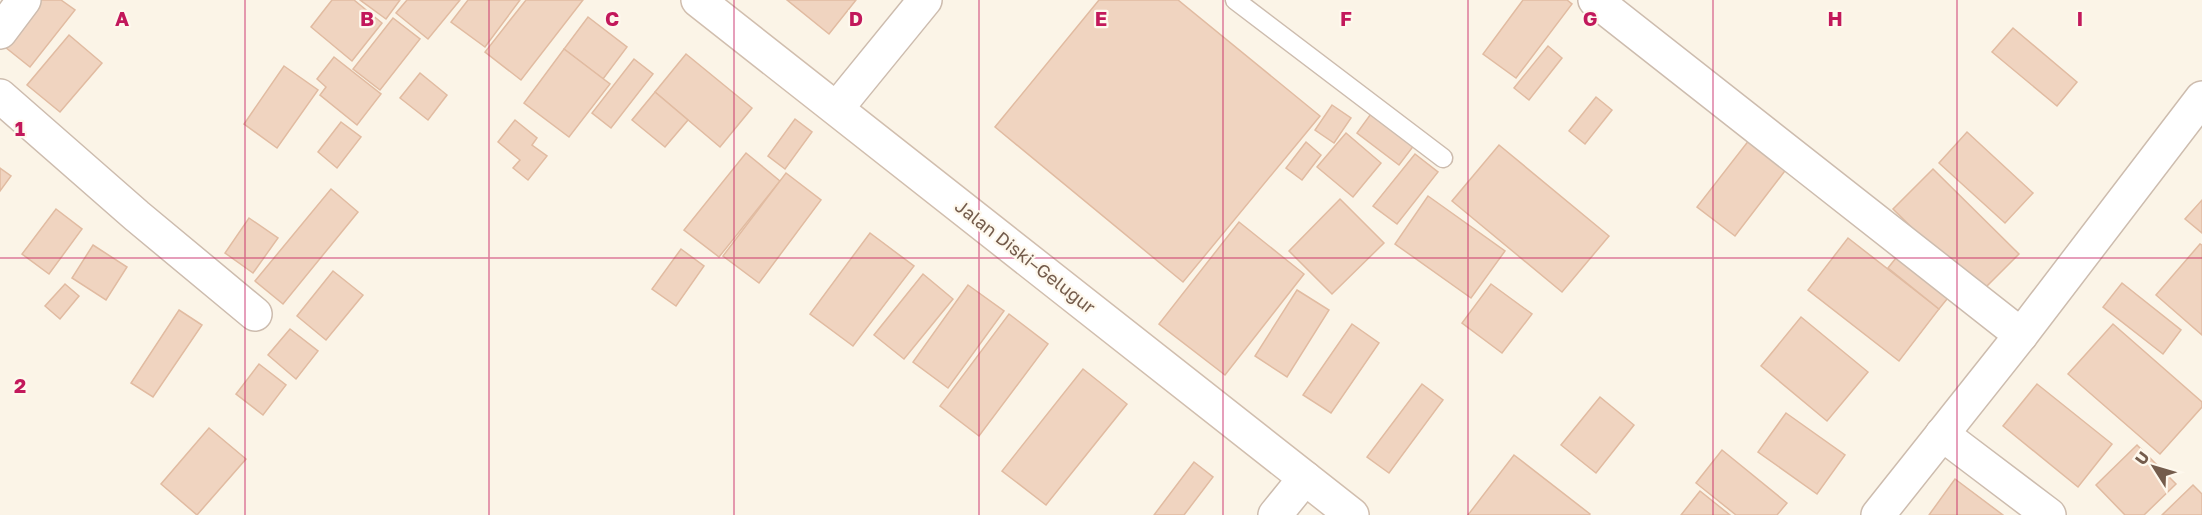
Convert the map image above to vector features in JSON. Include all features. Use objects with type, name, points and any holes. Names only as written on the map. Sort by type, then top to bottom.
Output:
[{"type":"street","points":[[0,32],[24,0]]},
{"type":"street","name":"Jalan Diski–Gelugur","points":[[698,0],[1352,515]]},
{"type":"street","points":[[837,108],[926,0]]},
{"type":"street","points":[[1595,0],[2021,335]]},
{"type":"street","points":[[0,96],[137,216],[255,314]]},
{"type":"street","points":[[1878,515],[2021,335],[2202,98]]},
{"type":"street","points":[[1942,434],[2049,515]]},
{"type":"street","points":[[1275,515],[1305,478]]},
{"type":"lane","points":[[1235,0],[1443,159]]},
{"type":"building","points":[[31,0],[61,0],[75,10],[30,67],[0,43]]},
{"type":"building","points":[[332,0],[354,0],[382,23],[352,61],[311,27]]},
{"type":"building","points":[[360,0],[400,0],[386,19]]},
{"type":"building","points":[[407,0],[460,0],[428,39],[396,13]]},
{"type":"building","points":[[468,0],[520,0],[485,47],[451,22]]},
{"type":"building","points":[[526,0],[583,0],[521,80],[485,52]]},
{"type":"building","points":[[787,0],[856,0],[829,34]]},
{"type":"building","points":[[1099,0],[1178,0],[1320,116],[1183,282],[995,127]]},
{"type":"building","points":[[1523,0],[1567,0],[1572,4],[1516,78],[1483,54]]},
{"type":"building","points":[[588,17],[627,47],[603,79],[564,49]]},
{"type":"building","points":[[393,18],[420,39],[380,90],[353,69]]},
{"type":"building","points":[[2013,28],[2077,82],[2057,106],[1992,52]]},
{"type":"building","points":[[69,35],[102,63],[60,112],[27,85]]},
{"type":"building","points":[[1548,46],[1562,58],[1529,100],[1514,88]]},
{"type":"building","points":[[564,49],[610,84],[569,137],[524,103]]},
{"type":"building","points":[[686,54],[752,108],[720,147],[655,92]]},
{"type":"building","points":[[334,57],[381,94],[357,125],[320,95],[326,87],[317,79]]},
{"type":"building","points":[[634,59],[653,74],[611,128],[592,113]]},
{"type":"building","points":[[284,66],[318,90],[277,148],[244,124]]},
{"type":"building","points":[[420,73],[447,95],[428,120],[400,98]]},
{"type":"building","points":[[655,92],[688,120],[665,147],[632,120]]},
{"type":"building","points":[[1596,97],[1612,110],[1585,144],[1569,131]]},
{"type":"building","points":[[1332,105],[1351,118],[1334,143],[1315,130]]},
{"type":"building","points":[[1373,111],[1415,144],[1399,165],[1357,133]]},
{"type":"building","points":[[795,119],[812,132],[785,169],[768,156]]},
{"type":"building","points":[[515,120],[537,138],[532,145],[547,156],[528,180],[513,168],[520,160],[498,142]]},
{"type":"building","points":[[341,122],[361,137],[337,168],[318,152]]},
{"type":"building","points":[[1967,132],[2033,193],[2005,223],[1939,163]]},
{"type":"building","points":[[1346,133],[1381,163],[1353,197],[1317,167]]},
{"type":"building","points":[[1753,135],[1791,163],[1735,236],[1697,207]]},
{"type":"building","points":[[1306,142],[1321,155],[1302,180],[1286,168]]},
{"type":"building","points":[[1499,145],[1609,236],[1562,292],[1452,201]]},
{"type":"building","points":[[746,153],[780,181],[719,257],[684,230]]},
{"type":"building","points":[[1415,154],[1438,172],[1397,224],[1373,206]]},
{"type":"building","points":[[0,168],[11,176],[0,191]]},
{"type":"building","points":[[1933,169],[2019,254],[1979,294],[1893,209]]},
{"type":"building","points":[[786,173],[821,200],[759,283],[723,256]]},
{"type":"building","points":[[331,189],[358,212],[283,304],[255,281]]},
{"type":"building","points":[[1428,196],[1505,251],[1471,298],[1395,244]]},
{"type":"building","points":[[1340,199],[1384,243],[1332,294],[1289,251]]},
{"type":"building","points":[[2202,200],[2202,233],[2185,219]]},
{"type":"building","points":[[56,209],[82,229],[49,274],[22,254]]},
{"type":"building","points":[[249,218],[278,238],[253,273],[225,253]]},
{"type":"building","points":[[1239,222],[1304,274],[1225,375],[1159,324]]},
{"type":"building","points":[[870,233],[914,266],[853,346],[810,314]]},
{"type":"building","points":[[1848,238],[1939,309],[1899,361],[1808,290]]},
{"type":"building","points":[[2200,244],[2202,245],[2202,335],[2156,295]]},
{"type":"building","points":[[93,245],[127,267],[106,300],[72,278]]},
{"type":"building","points":[[1904,248],[1956,288],[1939,309],[1888,268]]},
{"type":"building","points":[[681,249],[704,266],[676,306],[652,289]]},
{"type":"building","points":[[333,271],[363,295],[326,340],[297,316]]},
{"type":"building","points":[[923,274],[953,299],[904,359],[874,335]]},
{"type":"building","points":[[2122,283],[2181,330],[2163,354],[2103,307]]},
{"type":"building","points":[[65,284],[79,296],[60,319],[45,306]]},
{"type":"building","points":[[1491,284],[1532,314],[1502,353],[1462,323]]},
{"type":"building","points":[[968,285],[1004,311],[948,388],[913,362]]},
{"type":"building","points":[[1297,290],[1329,310],[1287,377],[1255,356]]},
{"type":"building","points":[[179,310],[202,325],[153,397],[131,383]]},
{"type":"building","points":[[1009,314],[1048,344],[979,436],[940,406]]},
{"type":"building","points":[[1801,317],[1868,372],[1827,421],[1761,366]]},
{"type":"building","points":[[1352,324],[1379,343],[1331,413],[1303,395]]},
{"type":"building","points":[[2113,324],[2202,402],[2202,407],[2160,454],[2068,374]]},
{"type":"building","points":[[290,329],[318,351],[296,379],[268,355]]},
{"type":"building","points":[[259,364],[286,385],[263,415],[236,394]]},
{"type":"building","points":[[1083,369],[1127,404],[1046,505],[1002,471]]},
{"type":"building","points":[[1422,384],[1443,400],[1389,473],[1367,457]]},
{"type":"building","points":[[2037,384],[2112,444],[2078,487],[2003,426]]},
{"type":"building","points":[[1600,397],[1634,425],[1596,473],[1561,445]]},
{"type":"building","points":[[1786,413],[1845,455],[1817,494],[1758,452]]},
{"type":"building","points":[[209,428],[246,459],[197,515],[161,484]]},
{"type":"building","points":[[2137,445],[2176,484],[2144,515],[2125,515],[2096,485]]},
{"type":"building","points":[[1722,450],[1787,503],[1777,515],[1736,515],[1696,483]]},
{"type":"building","points":[[1514,455],[1590,514],[1468,515]]},
{"type":"building","points":[[1194,462],[1213,477],[1184,515],[1154,515]]},
{"type":"building","points":[[1955,479],[2003,515],[1929,515]]},
{"type":"building","points":[[2193,485],[2202,494],[2202,515],[2162,515]]},
{"type":"building","points":[[1700,491],[1730,515],[1681,515]]}]
